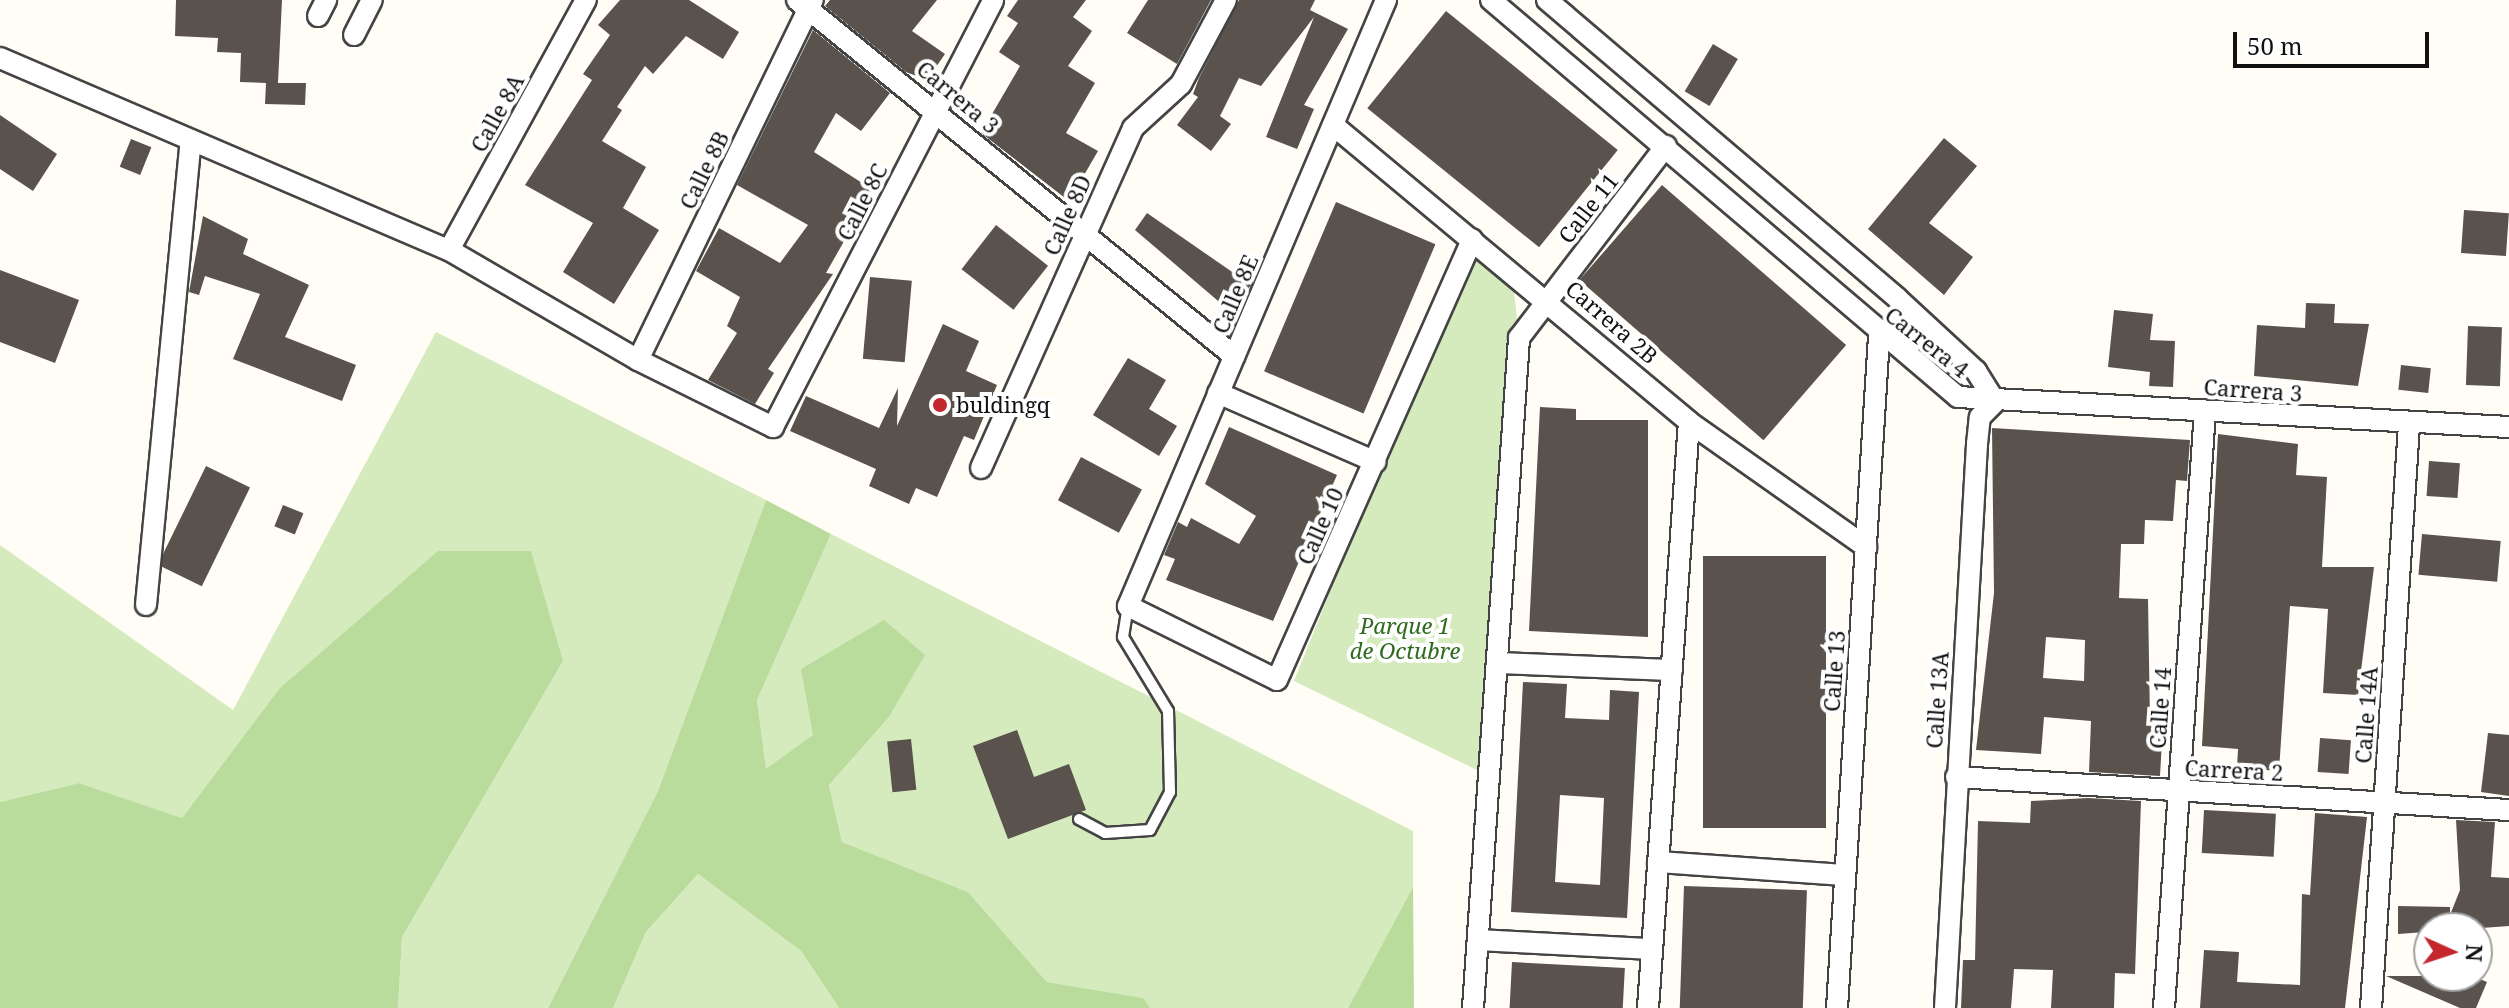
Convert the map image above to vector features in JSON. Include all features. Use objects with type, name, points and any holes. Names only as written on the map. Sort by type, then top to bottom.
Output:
[{"type":"street","points":[[354,35],[372,0]]},
{"type":"street","name":"Calle 8A","points":[[449,250],[586,0]]},
{"type":"street","name":"Calle 8C","points":[[638,360],[773,427],[993,0]]},
{"type":"street","name":"Calle 8D","points":[[981,468],[1133,128],[1181,84],[1226,0]]},
{"type":"street","name":"Calle 8E","points":[[1128,606],[1386,0]]},
{"type":"street","name":"Carrera 4","points":[[1491,0],[1666,146],[1879,336],[1958,397],[1995,402]]},
{"type":"street","name":"Carrera 4","points":[[1547,0],[1897,298],[1976,371],[1995,402]]},
{"type":"street","name":"Carrera 3","points":[[807,3],[938,108],[1083,237],[1234,356]]},
{"type":"street","name":"Calle 8B","points":[[638,360],[807,3]]},
{"type":"street","points":[[0,58],[449,250],[638,360]]},
{"type":"street","name":"Carrera 2B","points":[[1333,125],[1549,299],[1689,422],[1866,547]]},
{"type":"street","points":[[146,605],[191,141]]},
{"type":"street","name":"Calle 11","points":[[1473,1008],[1519,338],[1666,146]]},
{"type":"street","name":"Calle 10","points":[[1128,606],[1277,680],[1472,239]]},
{"type":"street","name":"Calle 13","points":[[1837,1008],[1879,336]]},
{"type":"street","points":[[1218,393],[1376,462]]},
{"type":"street","name":"Carrera 3","points":[[1995,402],[2205,411],[2409,425],[2509,427]]},
{"type":"street","name":"Calle 13A","points":[[1945,1008],[1977,444],[1980,417],[1995,402]]},
{"type":"street","name":"Calle 14","points":[[2164,1008],[2205,411]]},
{"type":"street","points":[[1648,1008],[1689,422]]},
{"type":"street","name":"Calle 14A","points":[[2371,1008],[2409,425]]},
{"type":"street","points":[[1497,663],[1672,670]]},
{"type":"street","name":"Carrera 2","points":[[1956,777],[2509,810]]},
{"type":"street","points":[[1658,862],[1845,875]]},
{"type":"street","points":[[1478,940],[1652,949]]},
{"type":"lane","points":[[1079,819],[1105,833],[1150,830],[1170,792],[1168,711],[1123,637],[1128,606]]},
{"type":"green space","name":"Parque 1 de Octubre","points":[[1472,239],[1512,271],[1519,338],[1481,772],[1294,681]]},
{"type":"green space","points":[[436,332],[766,500],[658,791],[548,1008],[398,1008],[402,937],[563,661],[279,689],[182,818],[79,783],[0,802],[0,545],[233,710]]},
{"type":"green space","points":[[766,500],[831,534],[757,700],[766,769],[813,735],[801,669],[884,620],[925,655],[889,717],[829,785],[842,842],[968,892],[1047,982],[1143,998],[1150,1008],[839,1008],[801,951],[698,874],[646,932],[613,1008],[548,1008],[658,791]]},
{"type":"green space","points":[[831,534],[1413,831],[1413,887],[1348,1008],[1150,1008],[1142,998],[1047,982],[968,892],[842,842],[829,785],[889,717],[924,655],[766,770],[757,700]]},
{"type":"green space","points":[[438,551],[531,551],[563,661],[402,937],[398,1008],[0,1008],[0,802],[79,783],[182,818],[279,689]]},
{"type":"green space","points":[[698,874],[801,951],[839,1008],[613,1008],[646,932]]},
{"type":"green space","points":[[1413,887],[1414,1008],[1348,1008]]},
{"type":"building","points":[[176,0],[282,0],[278,83],[306,83],[305,105],[265,104],[266,83],[240,82],[241,53],[217,52],[218,38],[175,36]]},
{"type":"building","points":[[620,0],[689,0],[739,32],[723,59],[686,36],[653,74],[645,66],[617,107],[622,110],[602,141],[646,167],[623,208],[659,230],[614,304],[563,272],[593,223],[525,185],[592,80],[583,74],[610,35],[598,25]]},
{"type":"building","points":[[830,0],[937,0],[912,31],[945,54],[927,80],[906,72],[825,6]]},
{"type":"building","points":[[1018,0],[1086,0],[1073,17],[1092,31],[1068,66],[1095,83],[1066,133],[1098,151],[1069,201],[981,133],[1020,66],[999,52],[1018,23],[1007,16]]},
{"type":"building","points":[[1148,0],[1211,0],[1177,64],[1127,33]]},
{"type":"building","points":[[1239,0],[1315,0],[1310,10],[1348,29],[1304,105],[1314,109],[1297,149],[1266,137],[1314,17],[1261,86],[1239,78],[1220,116],[1231,124],[1211,151],[1177,125],[1198,97],[1193,94],[1199,78]]},
{"type":"building","points":[[1446,11],[1618,150],[1539,247],[1367,108]]},
{"type":"building","points":[[813,30],[890,93],[861,131],[836,113],[814,152],[873,190],[826,273],[833,274],[768,369],[774,373],[755,404],[708,380],[737,333],[727,326],[740,297],[696,271],[719,228],[780,263],[808,225],[737,185]]},
{"type":"building","points":[[1713,44],[1738,59],[1710,106],[1685,91]]},
{"type":"building","points":[[0,115],[57,154],[33,191],[0,169]]},
{"type":"building","points":[[1944,138],[1977,166],[1929,223],[1973,257],[1944,295],[1868,229]]},
{"type":"building","points":[[131,139],[151,147],[140,175],[120,167]]},
{"type":"building","points":[[1662,185],[1846,345],[1763,440],[1579,280]]},
{"type":"building","points":[[1336,202],[1435,244],[1364,414],[1264,371]]},
{"type":"building","points":[[2464,210],[2509,213],[2506,256],[2461,253]]},
{"type":"building","points":[[1147,213],[1251,285],[1231,312],[1135,230]]},
{"type":"building","points":[[203,216],[248,239],[243,254],[309,285],[285,337],[356,365],[342,401],[233,359],[260,294],[205,276],[199,295],[189,292]]},
{"type":"building","points":[[996,225],[1048,266],[1014,310],[962,269]]},
{"type":"building","points":[[0,270],[79,300],[55,363],[0,342]]},
{"type":"building","points":[[870,277],[912,281],[905,362],[863,359]]},
{"type":"building","points":[[2306,303],[2335,304],[2334,323],[2369,324],[2358,386],[2254,376],[2257,325],[2305,328]]},
{"type":"building","points":[[2114,310],[2153,314],[2150,340],[2175,341],[2173,387],[2149,386],[2150,372],[2108,367]]},
{"type":"building","points":[[943,324],[979,341],[966,371],[997,385],[974,440],[964,436],[937,497],[916,488],[909,504],[869,486],[876,469],[790,431],[806,396],[879,428],[898,388],[897,426]]},
{"type":"building","points":[[2468,326],[2502,327],[2500,386],[2466,385]]},
{"type":"building","points":[[1128,358],[1166,380],[1149,409],[1177,426],[1159,456],[1093,415]]},
{"type":"building","points":[[2401,365],[2431,368],[2428,393],[2398,390]]},
{"type":"building","points":[[1540,407],[1576,409],[1576,420],[1648,420],[1648,637],[1529,631]]},
{"type":"building","points":[[1229,427],[1337,475],[1273,621],[1166,580],[1175,559],[1164,555],[1178,522],[1187,527],[1191,518],[1239,544],[1256,516],[1205,484]]},
{"type":"building","points":[[1992,428],[2190,440],[2187,481],[2176,480],[2173,521],[2145,520],[2144,544],[2121,544],[2119,598],[2148,599],[2150,722],[2163,723],[2160,776],[2089,772],[2091,721],[2044,717],[2041,754],[1976,750],[1994,593]],"holes":[[[2046,637],[2085,640],[2084,681],[2043,678]]]},
{"type":"building","points":[[2218,434],[2298,444],[2296,475],[2327,477],[2322,567],[2374,567],[2358,695],[2323,693],[2328,609],[2290,606],[2279,771],[2237,768],[2238,749],[2202,746]]},
{"type":"building","points":[[1081,457],[1142,489],[1119,533],[1058,500]]},
{"type":"building","points":[[2429,461],[2460,463],[2457,498],[2427,496]]},
{"type":"building","points":[[206,466],[250,487],[202,586],[158,565]]},
{"type":"building","points":[[283,505],[303,513],[295,535],[274,526]]},
{"type":"building","points":[[2422,534],[2501,541],[2497,582],[2418,575]]},
{"type":"building","points":[[1703,556],[1826,556],[1826,828],[1703,828]]},
{"type":"building","points":[[1523,682],[1567,684],[1565,718],[1609,720],[1610,690],[1639,692],[1627,918],[1511,912]],"holes":[[[1560,795],[1604,798],[1600,885],[1555,882]]]},
{"type":"building","points":[[1017,730],[1034,777],[1069,764],[1086,810],[1008,839],[973,746]]},
{"type":"building","points":[[2488,733],[2509,735],[2509,796],[2481,792]]},
{"type":"building","points":[[2320,738],[2351,740],[2349,774],[2318,772]]},
{"type":"building","points":[[911,739],[916,790],[892,792],[887,742]]},
{"type":"building","points":[[2088,798],[2141,801],[2135,974],[2115,973],[2114,1008],[2051,1008],[2053,970],[2014,969],[2011,1008],[1961,1008],[1963,960],[1975,960],[1978,821],[2030,823],[2031,801]]},
{"type":"building","points":[[2204,810],[2276,814],[2274,857],[2202,853]]},
{"type":"building","points":[[2315,813],[2367,817],[2345,1008],[2200,1008],[2204,950],[2239,952],[2237,982],[2300,985],[2302,894],[2310,895]]},
{"type":"building","points":[[2456,820],[2495,822],[2491,877],[2509,878],[2509,926],[2493,927],[2493,912],[2451,912],[2460,890]]},
{"type":"building","points":[[1684,886],[1807,890],[1803,1008],[1680,1008]]},
{"type":"building","points":[[2398,906],[2450,907],[2450,912],[2413,912],[2413,933],[2398,934]]},
{"type":"building","points":[[1512,962],[1625,968],[1623,1008],[1510,1008]]},
{"type":"building","points":[[2386,976],[2413,976],[2413,988]]},
{"type":"building","points":[[2423,992],[2483,992],[2476,1008],[2460,1008]]},
{"type":"place","name":"buldingq","points":[[940,405]]}]
